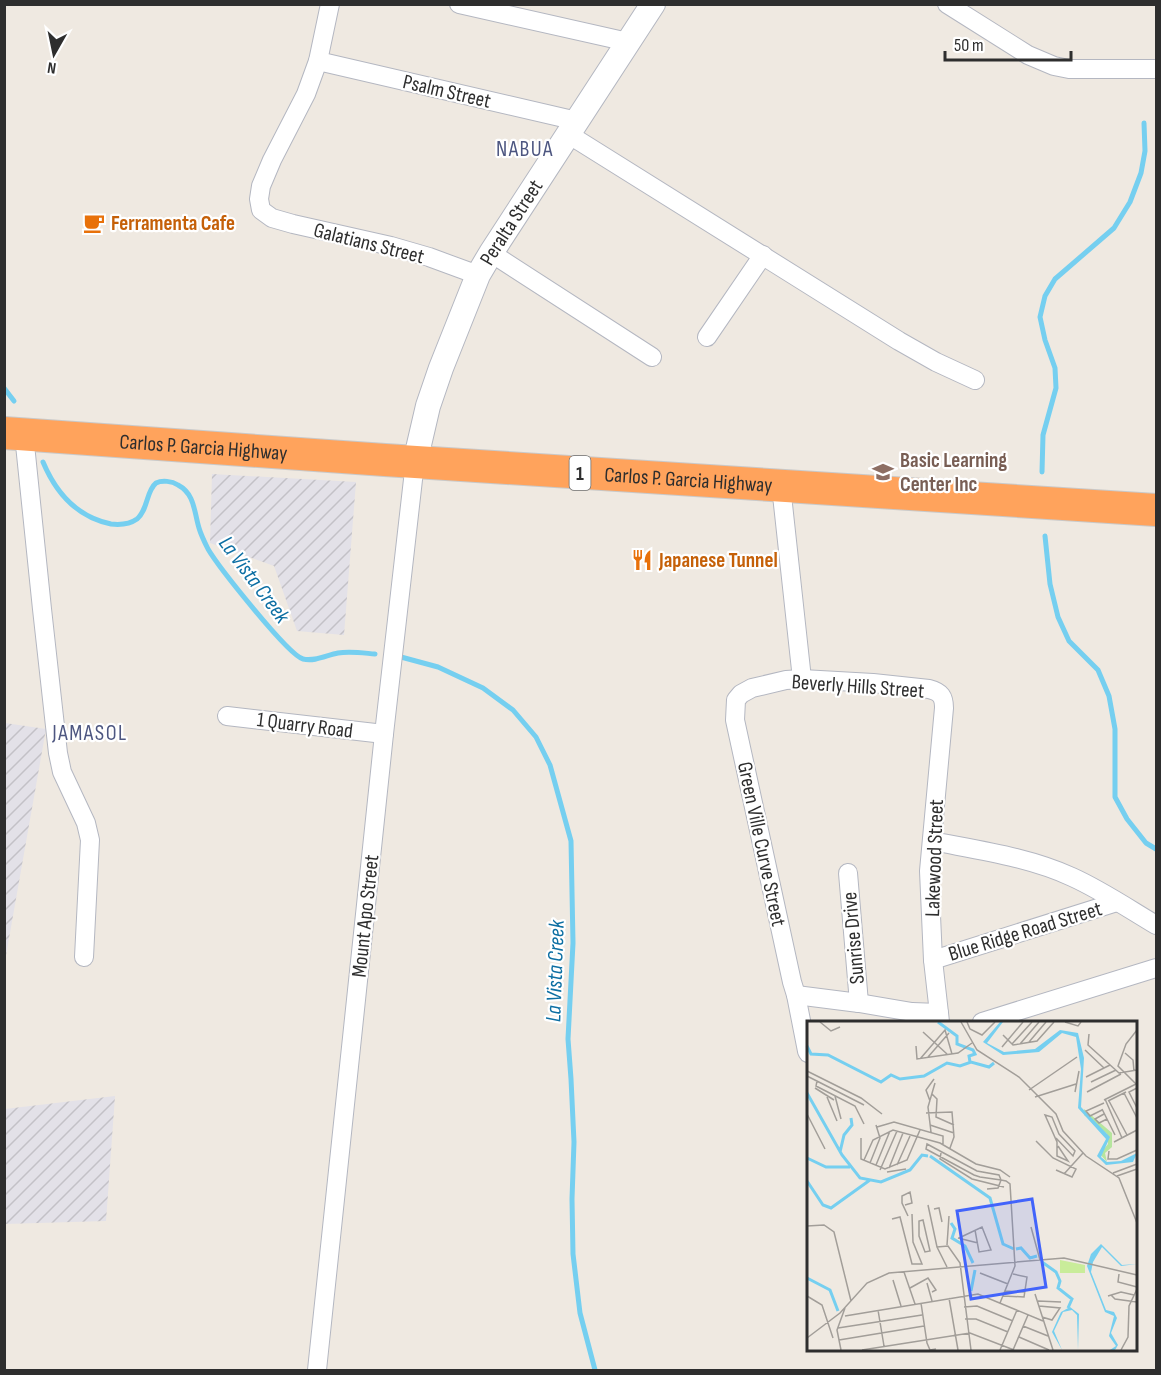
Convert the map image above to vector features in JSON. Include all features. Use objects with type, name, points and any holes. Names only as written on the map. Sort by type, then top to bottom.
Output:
[{"type":"highway","name":"Carlos P. Garcia Highway","points":[[14,434],[1156,510]]},
{"type":"street","points":[[318,61],[330,4]]},
{"type":"street","points":[[459,4],[628,42]]},
{"type":"street","name":"Peralta Street","points":[[416,462],[428,406],[478,275],[653,4]]},
{"type":"street","points":[[947,4],[1028,55],[1054,66],[1082,69],[1156,69]]},
{"type":"street","name":"Psalm Street","points":[[318,61],[572,128],[763,255],[899,341],[936,363],[975,380]]},
{"type":"street","name":"Galatians Street","points":[[318,61],[306,94],[261,186],[259,199],[261,210],[272,218],[391,246],[478,275]]},
{"type":"street","points":[[491,253],[652,357]]},
{"type":"street","points":[[707,337],[763,255]]},
{"type":"street","points":[[14,434],[42,609],[58,753],[62,772],[86,823],[90,840],[84,957]]},
{"type":"street","name":"Mount Apo Street","points":[[317,1371],[384,735],[416,462]]},
{"type":"street","points":[[781,486],[802,679]]},
{"type":"street","name":"Beverly Hills Street","points":[[741,694],[769,683],[802,679],[929,689],[941,695]]},
{"type":"street","name":"Green Ville Curve Street","points":[[741,694],[736,700],[735,720],[807,1051]]},
{"type":"street","name":"Lakewood Street","points":[[940,1018],[933,960],[929,871],[944,708],[941,695]]},
{"type":"street","name":"1 Quarry Road","points":[[226,716],[384,735]]},
{"type":"street","points":[[932,841],[1046,867],[1072,877],[1156,925]]},
{"type":"street","name":"Sunrise Drive","points":[[848,873],[859,1003]]},
{"type":"street","name":"Blue Ridge Road Street","points":[[933,960],[1117,902]]},
{"type":"street","points":[[988,1021],[1156,968]]},
{"type":"street","points":[[796,995],[859,1003],[940,1018]]},
{"type":"shaded area","points":[[212,474],[356,482],[344,635],[297,631],[274,566],[210,543]]},
{"type":"shaded area","points":[[4,723],[46,729],[5,961]]},
{"type":"shaded area","points":[[115,1096],[106,1221],[5,1224],[5,1109]]},
{"type":"waterway","points":[[1042,472],[1043,435],[1056,388],[1055,368],[1040,317],[1045,296],[1055,279],[1114,228],[1130,202],[1141,173],[1145,151],[1144,123]]},
{"type":"waterway","name":"La Vista Creek","points":[[4,388],[14,401]]},
{"type":"waterway","name":"La Vista Creek","points":[[43,462],[54,484],[69,502],[88,516],[111,524],[125,524],[137,519],[156,483],[167,481],[178,485],[191,498],[201,533],[214,558],[254,609],[295,654],[307,660],[343,652],[375,654]]},
{"type":"waterway","points":[[1045,536],[1050,584],[1058,617],[1069,641],[1098,670],[1109,696],[1115,729],[1115,797],[1127,819],[1146,843],[1156,849]]},
{"type":"waterway","name":"La Vista Creek","points":[[401,657],[438,667],[483,688],[513,710],[536,737],[550,765],[571,841],[573,943],[568,1039],[574,1142],[573,1254],[580,1313],[595,1370]]},
{"type":"place","name":"Ferramenta Cafe","points":[[94,223]]},
{"type":"place","name":"Basic Learning Center Inc","points":[[883,472]]},
{"type":"place","name":"Japanese Tunnel","points":[[642,560]]},
{"type":"district","name":"NABUA","points":[[525,148]]},
{"type":"district","name":"JAMASOL","points":[[90,732]]}]
